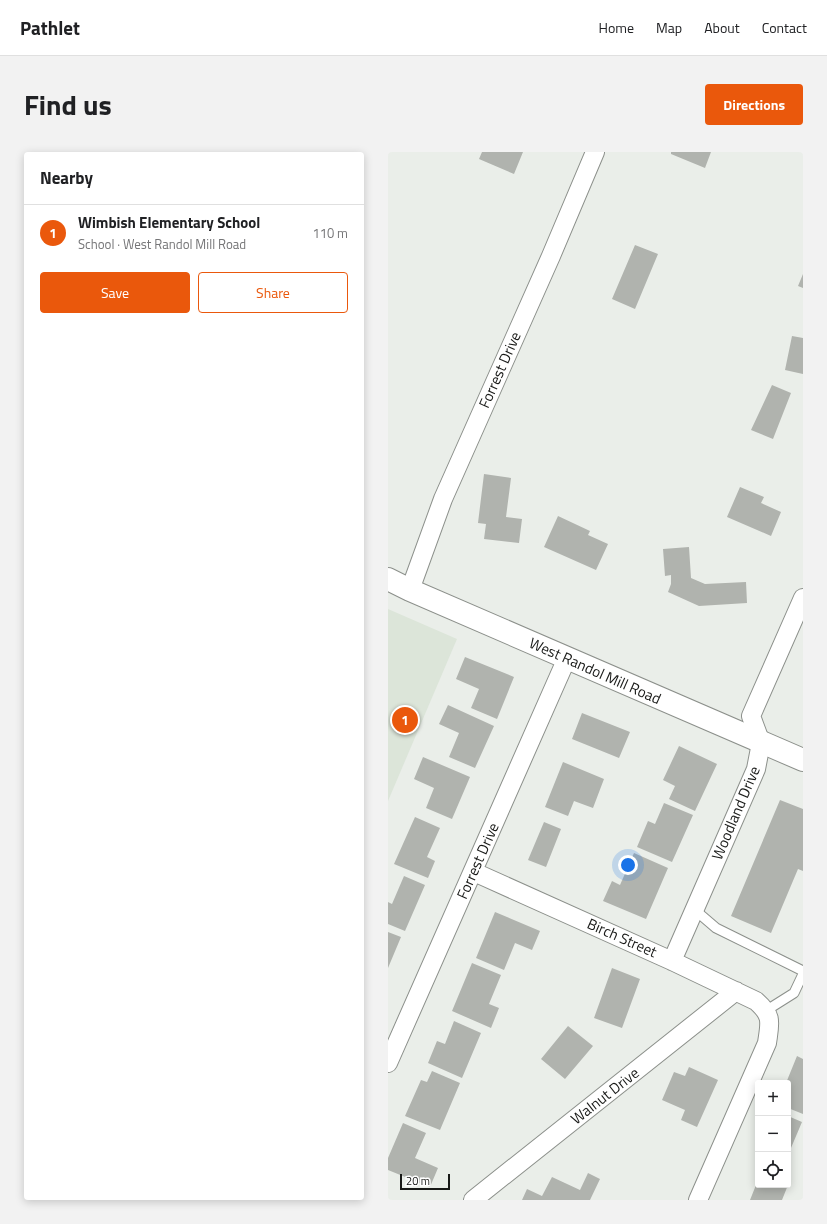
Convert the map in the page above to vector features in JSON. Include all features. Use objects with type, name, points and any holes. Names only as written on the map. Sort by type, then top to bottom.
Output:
[{"type":"main road","name":"West Randol Mill Road","points":[[388,579],[410,590],[803,760]]},
{"type":"street","name":"Forrest Drive","points":[[410,590],[443,499],[551,256],[595,152]]},
{"type":"street","points":[[761,743],[751,716],[803,598]]},
{"type":"street","name":"Forrest Drive","points":[[388,1063],[474,872],[567,658]]},
{"type":"street","name":"Woodland Drive","points":[[672,961],[756,769],[761,743]]},
{"type":"street","name":"Birch Street","points":[[474,872],[736,991],[756,1001],[767,1010]]},
{"type":"street","name":"Walnut Drive","points":[[473,1200],[736,991]]},
{"type":"street","points":[[698,1200],[767,1043],[770,1019],[767,1010]]},
{"type":"lane","points":[[695,910],[716,928],[803,972],[794,993],[767,1010]]},
{"type":"shaded area","points":[[388,609],[457,639],[388,801]]},
{"type":"building","points":[[482,152],[523,152],[514,174],[479,159]]},
{"type":"building","points":[[671,152],[711,152],[705,168],[671,154]]},
{"type":"building","points":[[635,245],[658,254],[635,309],[612,299]]},
{"type":"building","points":[[803,274],[803,288],[798,286]]},
{"type":"building","points":[[792,336],[803,338],[803,374],[785,370]]},
{"type":"building","points":[[772,385],[791,393],[773,439],[751,430]]},
{"type":"building","points":[[484,474],[511,478],[506,517],[522,519],[519,543],[484,539],[486,524],[478,523]]},
{"type":"building","points":[[740,487],[764,497],[761,503],[781,512],[771,536],[727,517]]},
{"type":"building","points":[[558,516],[590,531],[588,535],[608,544],[596,570],[544,547]]},
{"type":"building","points":[[689,547],[691,578],[705,584],[746,582],[747,603],[699,606],[668,592],[671,584],[671,575],[665,576],[663,549]]},
{"type":"building","points":[[465,657],[514,677],[497,719],[471,708],[479,689],[456,679]]},
{"type":"building","points":[[448,705],[494,726],[475,768],[449,757],[459,733],[439,724]]},
{"type":"building","points":[[582,713],[630,732],[619,758],[572,739]]},
{"type":"building","points":[[679,746],[717,764],[695,811],[669,799],[675,786],[663,780]]},
{"type":"building","points":[[423,757],[470,777],[452,819],[426,808],[434,788],[414,779]]},
{"type":"building","points":[[563,762],[604,779],[593,808],[574,801],[568,816],[545,807]]},
{"type":"building","points":[[780,800],[803,809],[803,871],[798,869],[771,933],[731,916]]},
{"type":"building","points":[[664,803],[693,815],[672,862],[637,847],[648,821],[655,824]]},
{"type":"building","points":[[415,817],[440,828],[427,857],[435,861],[428,878],[394,864]]},
{"type":"building","points":[[544,822],[561,829],[546,867],[528,860]]},
{"type":"building","points":[[634,853],[668,868],[646,919],[603,901],[612,881],[620,885]]},
{"type":"building","points":[[404,876],[425,885],[405,931],[388,924],[388,902],[392,904]]},
{"type":"building","points":[[495,912],[540,931],[532,950],[515,943],[504,970],[476,958]]},
{"type":"building","points":[[388,932],[401,937],[388,968]]},
{"type":"building","points":[[472,963],[501,975],[489,1004],[499,1008],[491,1028],[452,1011]]},
{"type":"building","points":[[612,968],[640,979],[622,1028],[594,1018]]},
{"type":"building","points":[[454,1021],[481,1033],[462,1078],[428,1063],[437,1041],[445,1044]]},
{"type":"building","points":[[568,1026],[593,1046],[565,1079],[541,1059]]},
{"type":"building","points":[[797,1056],[803,1059],[803,1114],[791,1109],[791,1080],[787,1080]]},
{"type":"building","points":[[689,1067],[718,1080],[697,1127],[681,1120],[685,1110],[662,1100],[674,1072],[685,1076]]},
{"type":"building","points":[[432,1071],[460,1083],[440,1130],[405,1116],[421,1080],[427,1082]]},
{"type":"building","points":[[791,1117],[802,1122],[791,1148]]},
{"type":"building","points":[[403,1123],[426,1133],[415,1158],[438,1168],[430,1187],[388,1170],[388,1158]]},
{"type":"building","points":[[588,1173],[600,1179],[590,1200],[522,1200],[527,1189],[542,1196],[552,1177],[580,1190]]},
{"type":"building","points":[[755,1188],[787,1188],[782,1200],[750,1200]]},
{"type":"place","name":"Wimbish Elementary School","points":[[405,720]]}]
